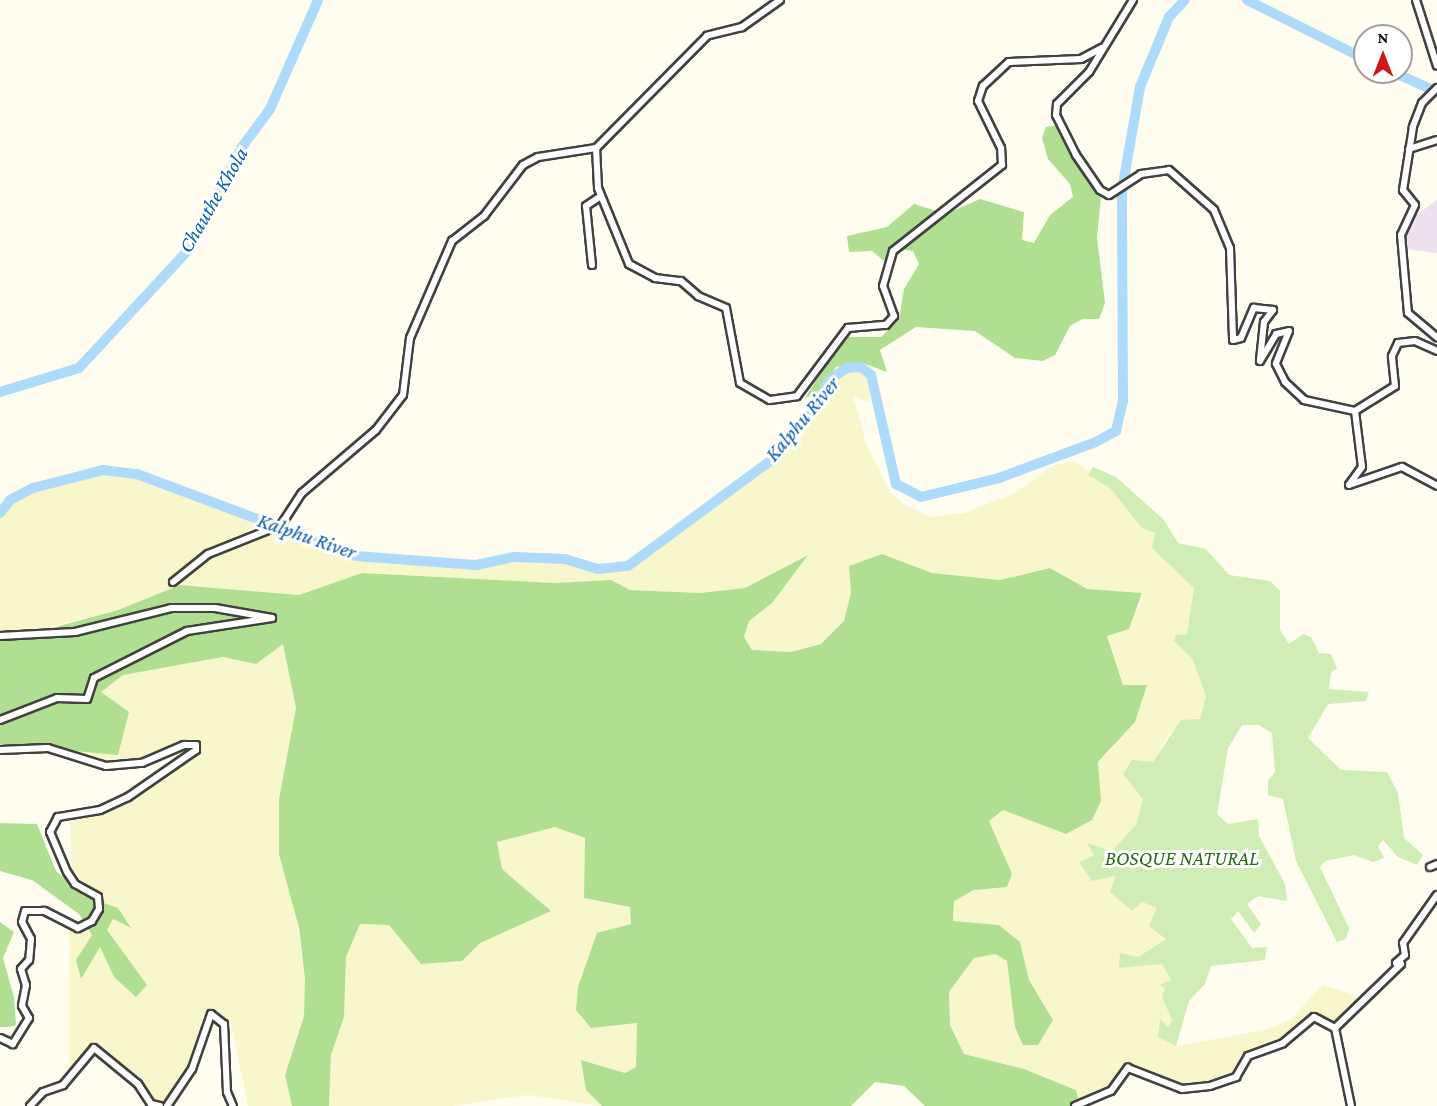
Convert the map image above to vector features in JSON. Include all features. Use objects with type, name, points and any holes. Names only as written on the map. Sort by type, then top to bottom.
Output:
[{"type":"street","points":[[173,582],[208,554],[281,525],[302,493],[376,430],[403,395],[410,338],[452,241],[484,216],[523,165],[538,157],[596,148],[707,36],[742,27],[780,0]]},
{"type":"street","points":[[1133,0],[1086,77],[1058,104],[1056,116],[1100,190],[1119,192],[1152,172],[1177,174],[1214,210],[1227,237],[1235,342],[1254,308],[1273,310],[1264,322],[1260,361],[1276,334],[1289,331],[1275,364],[1285,382],[1304,400],[1355,411],[1395,386],[1396,345],[1412,340],[1437,351]]},
{"type":"street","points":[[1416,0],[1437,66]]},
{"type":"street","points":[[596,148],[602,196],[629,264],[655,279],[681,281],[698,296],[726,308],[743,388],[764,398],[792,399],[841,333],[880,327],[894,316],[883,286],[898,245],[982,185],[1002,165],[1001,148],[978,101],[979,90],[1009,62],[1081,59],[1102,48]]},
{"type":"street","points":[[1437,88],[1422,103],[1409,149],[1403,190],[1415,206],[1401,235],[1407,310],[1437,337]]},
{"type":"street","points":[[1409,149],[1437,140]]},
{"type":"street","points":[[592,265],[586,206],[602,196]]},
{"type":"street","points":[[1355,411],[1362,467],[1349,485],[1402,467],[1437,486]]},
{"type":"street","points":[[0,636],[75,632],[171,608],[215,608],[272,618],[187,631],[94,678],[87,699],[57,698],[0,720]]},
{"type":"street","points":[[0,750],[48,748],[106,766],[142,763],[184,745],[196,745],[196,750],[128,797],[100,810],[58,817],[50,832],[67,872],[75,884],[98,897],[99,909],[92,921],[78,928],[44,911],[25,911],[22,922],[31,939],[29,960],[21,969],[26,985],[22,1006],[29,1018],[13,1044],[0,1038]]},
{"type":"street","points":[[1430,867],[1437,864]]},
{"type":"street","points":[[1335,1028],[1401,964],[1396,963],[1405,955],[1403,943],[1437,895]]},
{"type":"street","points":[[167,1106],[192,1069],[211,1014],[224,1024],[227,1092],[233,1106]]},
{"type":"street","points":[[1075,1106],[1112,1091],[1128,1068],[1182,1089],[1210,1086],[1236,1077],[1248,1056],[1283,1043],[1314,1017],[1335,1028]]},
{"type":"street","points":[[1335,1028],[1351,1106]]},
{"type":"street","points":[[30,1106],[43,1092],[63,1085],[94,1048],[138,1084],[150,1104],[160,1106]]},
{"type":"shaded area","points":[[1437,200],[1437,253],[1407,249],[1405,223]]},
{"type":"green space","points":[[1057,125],[1072,154],[1087,160],[1102,187],[1097,238],[1105,303],[1099,319],[1082,319],[1070,326],[1055,355],[1043,361],[1015,358],[975,331],[916,327],[880,350],[887,372],[863,363],[836,367],[817,394],[805,398],[844,337],[881,337],[899,320],[904,289],[919,264],[913,251],[904,250],[884,261],[872,251],[849,252],[847,236],[887,227],[914,204],[946,214],[980,199],[1024,212],[1022,240],[1034,243],[1050,215],[1073,197],[1070,184],[1048,159],[1042,138],[1046,127]]},
{"type":"green space","points":[[861,367],[871,375],[869,402],[853,396],[866,443],[890,492],[905,505],[930,517],[964,513],[1013,494],[1052,466],[1074,461],[1110,488],[1142,527],[1155,533],[1194,588],[1187,635],[1206,696],[1199,720],[1169,734],[1153,762],[1136,825],[1125,838],[1112,851],[1088,844],[1116,876],[1132,911],[1142,902],[1158,908],[1166,939],[1119,968],[1162,964],[1171,980],[1160,985],[1165,988],[1162,997],[1172,1020],[1168,1027],[1160,1020],[1158,1037],[1176,1046],[1265,1030],[1290,1020],[1323,985],[1353,994],[1362,1003],[1335,1028],[1314,1017],[1283,1043],[1248,1056],[1236,1077],[1182,1089],[1129,1069],[1111,1091],[1090,1102],[1079,1101],[1076,1090],[1024,1069],[964,1054],[950,1025],[949,992],[974,958],[995,954],[1007,961],[1015,1027],[1053,1020],[1029,980],[1020,942],[953,921],[954,900],[1012,874],[989,821],[1003,810],[1066,834],[1101,801],[1098,762],[1112,749],[1146,685],[1123,685],[1107,635],[1141,606],[1142,593],[1087,589],[1050,568],[1000,580],[932,573],[882,554],[849,566],[851,593],[844,621],[821,644],[791,652],[752,650],[744,637],[749,621],[772,603],[806,555],[745,588],[700,593],[630,590],[611,580],[555,583],[363,573],[300,595],[180,585],[118,610],[38,630],[0,632],[0,513],[10,500],[67,476],[103,470],[137,474],[356,556],[430,564],[476,565],[515,557],[565,559],[598,569],[628,566],[778,455],[817,406],[829,380]]},
{"type":"green space","name":"BOSQUE NATURAL","points":[[1093,467],[1116,477],[1164,520],[1178,543],[1206,549],[1229,575],[1270,581],[1280,591],[1280,630],[1289,644],[1303,634],[1311,637],[1319,653],[1331,654],[1337,669],[1331,672],[1329,689],[1369,692],[1366,701],[1328,704],[1308,738],[1341,770],[1387,772],[1398,793],[1404,838],[1423,855],[1417,865],[1398,857],[1383,840],[1378,846],[1384,858],[1373,862],[1354,855],[1325,861],[1320,867],[1349,928],[1346,939],[1337,942],[1296,861],[1283,799],[1268,795],[1268,781],[1275,772],[1272,733],[1259,725],[1242,725],[1228,748],[1217,814],[1228,824],[1258,819],[1259,836],[1285,884],[1287,901],[1258,896],[1247,904],[1261,924],[1254,933],[1238,911],[1231,919],[1252,948],[1267,947],[1265,960],[1211,966],[1205,984],[1189,1001],[1176,1046],[1158,1037],[1160,1019],[1168,1027],[1172,1020],[1162,997],[1165,988],[1159,985],[1171,980],[1162,964],[1119,968],[1120,953],[1138,957],[1166,939],[1149,926],[1157,908],[1142,902],[1132,911],[1110,892],[1116,876],[1092,881],[1079,862],[1094,855],[1087,843],[1112,851],[1136,825],[1143,799],[1123,774],[1132,760],[1153,762],[1181,720],[1200,719],[1206,696],[1192,658],[1174,641],[1176,635],[1187,634],[1194,588],[1152,548],[1155,533],[1142,528],[1110,488],[1088,475]]},
{"type":"green space","points":[[882,554],[932,573],[1000,580],[1050,568],[1087,589],[1142,593],[1129,629],[1107,636],[1123,685],[1147,685],[1135,722],[1098,762],[1101,801],[1092,820],[1066,834],[1003,810],[989,821],[1012,874],[1007,887],[974,890],[954,901],[953,921],[999,925],[1020,942],[1029,980],[1053,1020],[1038,1045],[1023,1045],[1015,1027],[1007,961],[995,954],[974,958],[949,992],[950,1025],[964,1054],[1024,1069],[1076,1090],[1080,1106],[925,1106],[904,1086],[875,1082],[851,1106],[602,1106],[586,1090],[581,1060],[625,1073],[636,1067],[637,1023],[591,1028],[576,1010],[578,987],[597,933],[631,924],[630,907],[584,898],[585,838],[555,827],[497,842],[502,869],[551,911],[480,943],[462,961],[421,964],[389,925],[360,924],[346,957],[344,1017],[331,1055],[329,1106],[292,1106],[285,1075],[304,1016],[305,979],[299,928],[279,854],[279,799],[296,708],[283,644],[256,664],[223,657],[123,675],[101,692],[129,712],[118,755],[0,744],[0,635],[37,632],[118,610],[180,585],[299,595],[362,573],[555,583],[611,580],[630,590],[700,593],[745,588],[808,555],[772,603],[749,621],[744,637],[752,650],[791,652],[821,644],[844,621],[851,593],[849,566]]},
{"type":"green space","points":[[283,643],[296,708],[279,799],[305,979],[304,1016],[285,1075],[292,1106],[248,1106],[231,1022],[214,1010],[204,1014],[189,1068],[164,1103],[152,1102],[142,1077],[96,1046],[69,1074],[69,922],[80,932],[87,927],[92,935],[76,960],[100,947],[114,977],[121,951],[107,930],[113,919],[129,928],[118,909],[101,901],[72,869],[70,816],[102,811],[129,798],[201,752],[198,742],[183,741],[141,761],[106,764],[73,756],[69,750],[77,750],[100,692],[123,675],[223,657],[256,664]]},
{"type":"green space","points":[[0,823],[37,824],[56,871],[84,896],[118,908],[131,928],[113,919],[107,930],[147,985],[136,997],[114,977],[100,947],[81,979],[76,960],[92,935],[79,914],[32,880],[0,871]]},
{"type":"green space","points":[[555,827],[585,838],[584,898],[630,906],[632,924],[597,933],[591,1028],[637,1023],[636,1067],[625,1073],[582,1060],[586,1090],[602,1106],[528,1095],[452,1106],[329,1106],[331,1055],[344,1017],[346,957],[360,924],[389,925],[421,964],[462,961],[480,943],[551,911],[502,869],[497,842]]},
{"type":"green space","points":[[0,922],[14,932],[3,958],[14,997],[16,1025],[9,1027],[0,1027]]},
{"type":"waterway","name":"Chauthe Khola","points":[[0,392],[79,368],[192,246],[242,147],[270,109],[318,0]]},
{"type":"waterway","name":"Kalphu River","points":[[0,513],[10,500],[33,488],[103,470],[137,474],[356,556],[476,565],[515,557],[565,559],[598,569],[628,566],[778,455],[817,406],[829,380],[847,368],[861,367],[871,375],[896,484],[921,497],[999,478],[1096,442],[1116,431],[1123,401],[1122,190],[1140,87],[1169,17],[1185,0]]},
{"type":"waterway","name":"Kalphu River","points":[[1247,0],[1353,53]]},
{"type":"waterway","name":"Kalphu River","points":[[1413,81],[1437,92]]}]
